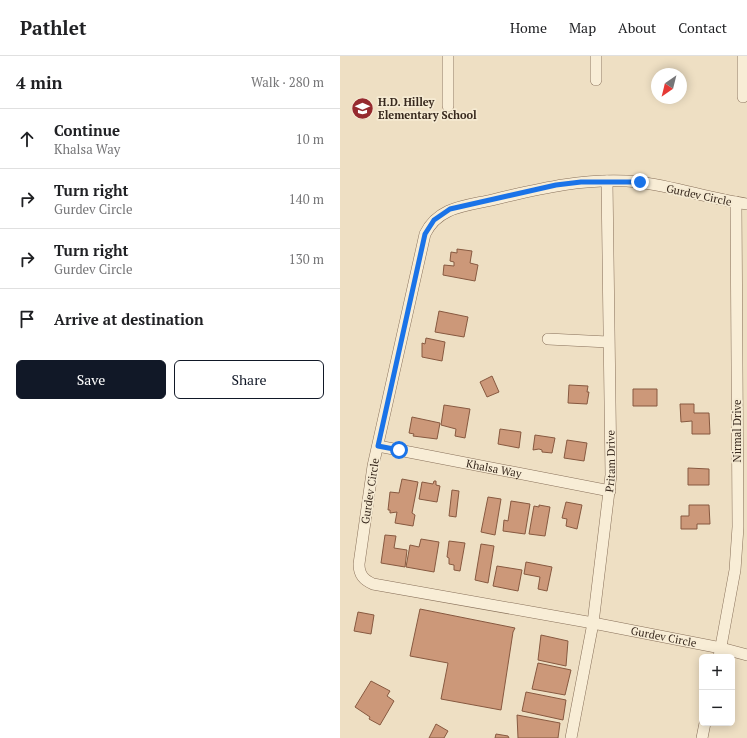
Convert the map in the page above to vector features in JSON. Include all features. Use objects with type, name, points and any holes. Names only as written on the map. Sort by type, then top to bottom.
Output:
[{"type":"street","points":[[448,56],[448,106]]},
{"type":"street","points":[[596,56],[596,80]]},
{"type":"street","points":[[743,56],[743,97]]},
{"type":"street","name":"Pritam Drive","points":[[571,738],[593,623],[610,491],[606,181]]},
{"type":"street","name":"Gurdev Circle","points":[[742,203],[640,182],[581,182],[540,188],[450,209],[434,220],[425,234],[373,466],[359,570],[367,581],[373,584],[593,623],[720,653],[747,655]]},
{"type":"street","name":"Nirmal Drive","points":[[720,653],[735,570],[738,527],[742,203]]},
{"type":"street","points":[[548,339],[608,342]]},
{"type":"street","name":"Khalsa Way","points":[[378,446],[610,491]]},
{"type":"street","points":[[702,738],[704,726]]},
{"type":"building","points":[[457,249],[472,251],[470,263],[478,265],[475,281],[443,275],[444,265],[454,266],[454,262],[450,261],[451,252],[457,253]]},
{"type":"building","points":[[439,311],[468,317],[464,337],[435,332]]},
{"type":"building","points":[[426,338],[445,342],[442,361],[422,357],[422,343],[425,344]]},
{"type":"building","points":[[492,376],[499,392],[487,397],[480,382]]},
{"type":"building","points":[[569,385],[588,386],[587,392],[589,392],[587,404],[568,403]]},
{"type":"building","points":[[633,389],[657,389],[657,406],[633,406]]},
{"type":"building","points":[[680,404],[694,404],[694,413],[709,413],[710,434],[692,434],[692,421],[681,422]]},
{"type":"building","points":[[444,405],[470,409],[465,438],[455,436],[456,429],[441,425]]},
{"type":"building","points":[[412,417],[440,423],[437,439],[413,436],[414,434],[409,433]]},
{"type":"building","points":[[500,429],[521,432],[519,448],[498,444]]},
{"type":"building","points":[[535,435],[555,438],[552,453],[542,452],[542,450],[539,449],[533,450]]},
{"type":"building","points":[[567,440],[587,443],[584,461],[564,458]]},
{"type":"building","points":[[688,468],[709,469],[709,485],[688,485]]},
{"type":"building","points":[[402,479],[418,482],[412,513],[415,515],[413,526],[395,523],[397,512],[390,513],[390,510],[388,510],[390,492],[399,493]]},
{"type":"building","points":[[434,481],[436,481],[436,485],[440,486],[437,502],[419,499],[422,482],[433,484]]},
{"type":"building","points":[[452,490],[459,491],[456,517],[449,516]]},
{"type":"building","points":[[488,497],[501,499],[495,535],[481,532]]},
{"type":"building","points":[[511,501],[530,504],[525,534],[503,531],[504,520],[508,521]]},
{"type":"building","points":[[566,502],[582,505],[577,529],[566,526],[567,519],[562,518]]},
{"type":"building","points":[[539,505],[550,507],[545,536],[529,534],[534,506],[539,507]]},
{"type":"building","points":[[689,505],[709,505],[710,524],[697,524],[697,529],[681,529],[681,516],[689,516]]},
{"type":"building","points":[[385,535],[396,536],[394,548],[407,550],[405,567],[381,563]]},
{"type":"building","points":[[421,539],[439,542],[434,572],[406,567],[410,545],[419,547]]},
{"type":"building","points":[[449,541],[465,543],[460,571],[454,570],[454,565],[449,564],[449,558],[447,557]]},
{"type":"building","points":[[481,544],[494,546],[488,583],[475,580]]},
{"type":"building","points":[[526,562],[552,567],[547,591],[538,589],[540,577],[524,574]]},
{"type":"building","points":[[497,566],[522,570],[518,591],[493,586]]},
{"type":"building","points":[[420,609],[515,628],[513,632],[501,710],[441,699],[448,663],[410,656]]},
{"type":"building","points":[[358,612],[374,615],[371,634],[354,631]]},
{"type":"building","points":[[541,635],[568,641],[566,666],[538,660]]},
{"type":"building","points":[[538,663],[571,670],[565,695],[532,689]]},
{"type":"building","points":[[371,681],[390,691],[387,696],[394,701],[380,725],[369,719],[370,717],[355,707]]},
{"type":"building","points":[[526,692],[566,700],[563,720],[522,711]]},
{"type":"building","points":[[517,715],[560,723],[558,738],[518,738]]},
{"type":"building","points":[[436,724],[448,731],[444,738],[429,738]]},
{"type":"building","points":[[496,734],[508,736],[509,738],[495,738]]},
{"type":"place","name":"H.D. Hilley Elementary School","points":[[362,108]]},
{"type":"route","points":[[399,450],[378,446],[425,234],[434,220],[450,209],[556,185],[606,181],[640,182]]}]
